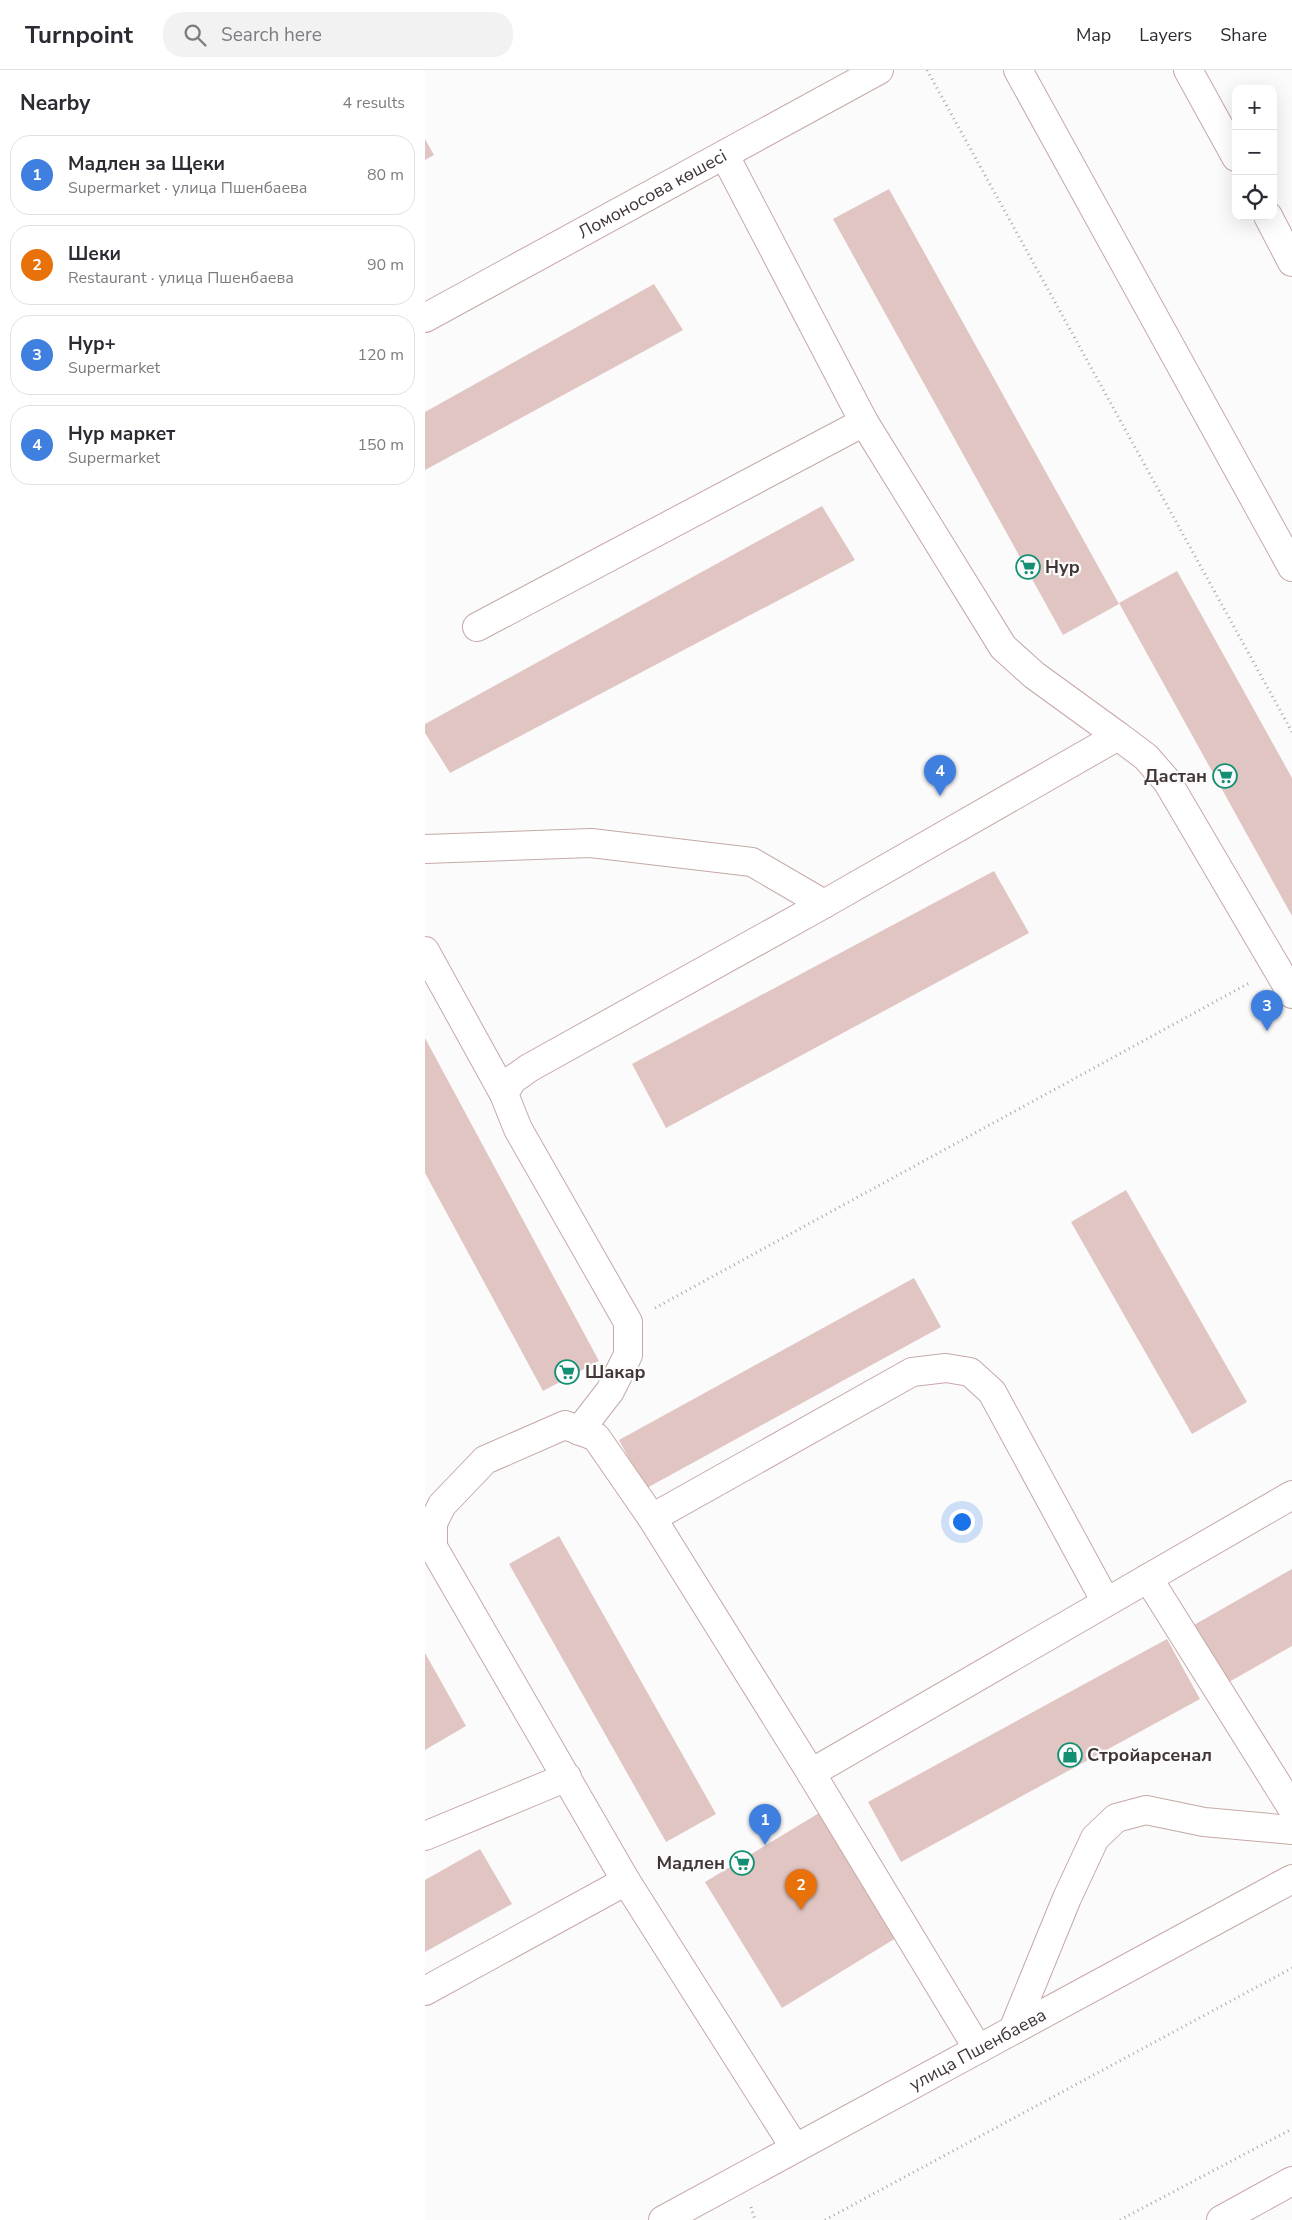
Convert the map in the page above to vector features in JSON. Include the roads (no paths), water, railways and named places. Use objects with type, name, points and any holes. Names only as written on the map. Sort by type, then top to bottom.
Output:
[{"type":"main road","name":"Ломоносова көшесі","points":[[425,318],[725,156],[879,70]]},
{"type":"main road","points":[[1018,70],[1292,567]]},
{"type":"main road","points":[[1189,70],[1232,151]]},
{"type":"main road","points":[[725,156],[864,422],[1003,647],[1034,675],[1145,757],[1167,781],[1292,994]]},
{"type":"main road","points":[[1269,220],[1292,262]]},
{"type":"main road","points":[[477,627],[864,422]]},
{"type":"main road","points":[[504,1094],[512,1080],[529,1068],[1118,736]]},
{"type":"main road","points":[[425,849],[591,843],[752,862],[823,904]]},
{"type":"main road","points":[[425,951],[504,1094],[518,1130],[628,1322],[628,1355],[610,1390],[579,1431]]},
{"type":"main road","points":[[652,1518],[912,1372],[946,1368],[970,1372],[992,1392],[1106,1602]]},
{"type":"main road","points":[[795,2148],[626,1881],[433,1547],[429,1518],[485,1460],[565,1425],[595,1437],[652,1518],[811,1773],[978,2049]]},
{"type":"main road","points":[[811,1773],[1292,1495]]},
{"type":"main road","points":[[1148,1578],[1292,1808]]},
{"type":"main road","points":[[425,1836],[567,1777]]},
{"type":"main road","points":[[1013,2030],[1067,1898],[1095,1838],[1116,1818],[1146,1810],[1204,1822],[1292,1830]]},
{"type":"main road","name":"улица Пшенбаева","points":[[663,2220],[1292,1879]]},
{"type":"main road","points":[[425,1991],[626,1881]]},
{"type":"main road","points":[[1221,2220],[1292,2181]]},
{"type":"place","name":"Нур","points":[[1028,567]]},
{"type":"place","name":"Дастан","points":[[1225,776]]},
{"type":"place","name":"Нур маркет","points":[[940,796]]},
{"type":"place","name":"Нур+","points":[[1267,1031]]},
{"type":"place","name":"Шакар","points":[[567,1372]]},
{"type":"place","name":"Стройарсенал","points":[[1070,1755]]},
{"type":"place","name":"Мадлен за Щеки","points":[[765,1845]]},
{"type":"place","name":"Мадлен","points":[[742,1863]]},
{"type":"place","name":"Шеки","points":[[801,1910]]}]
